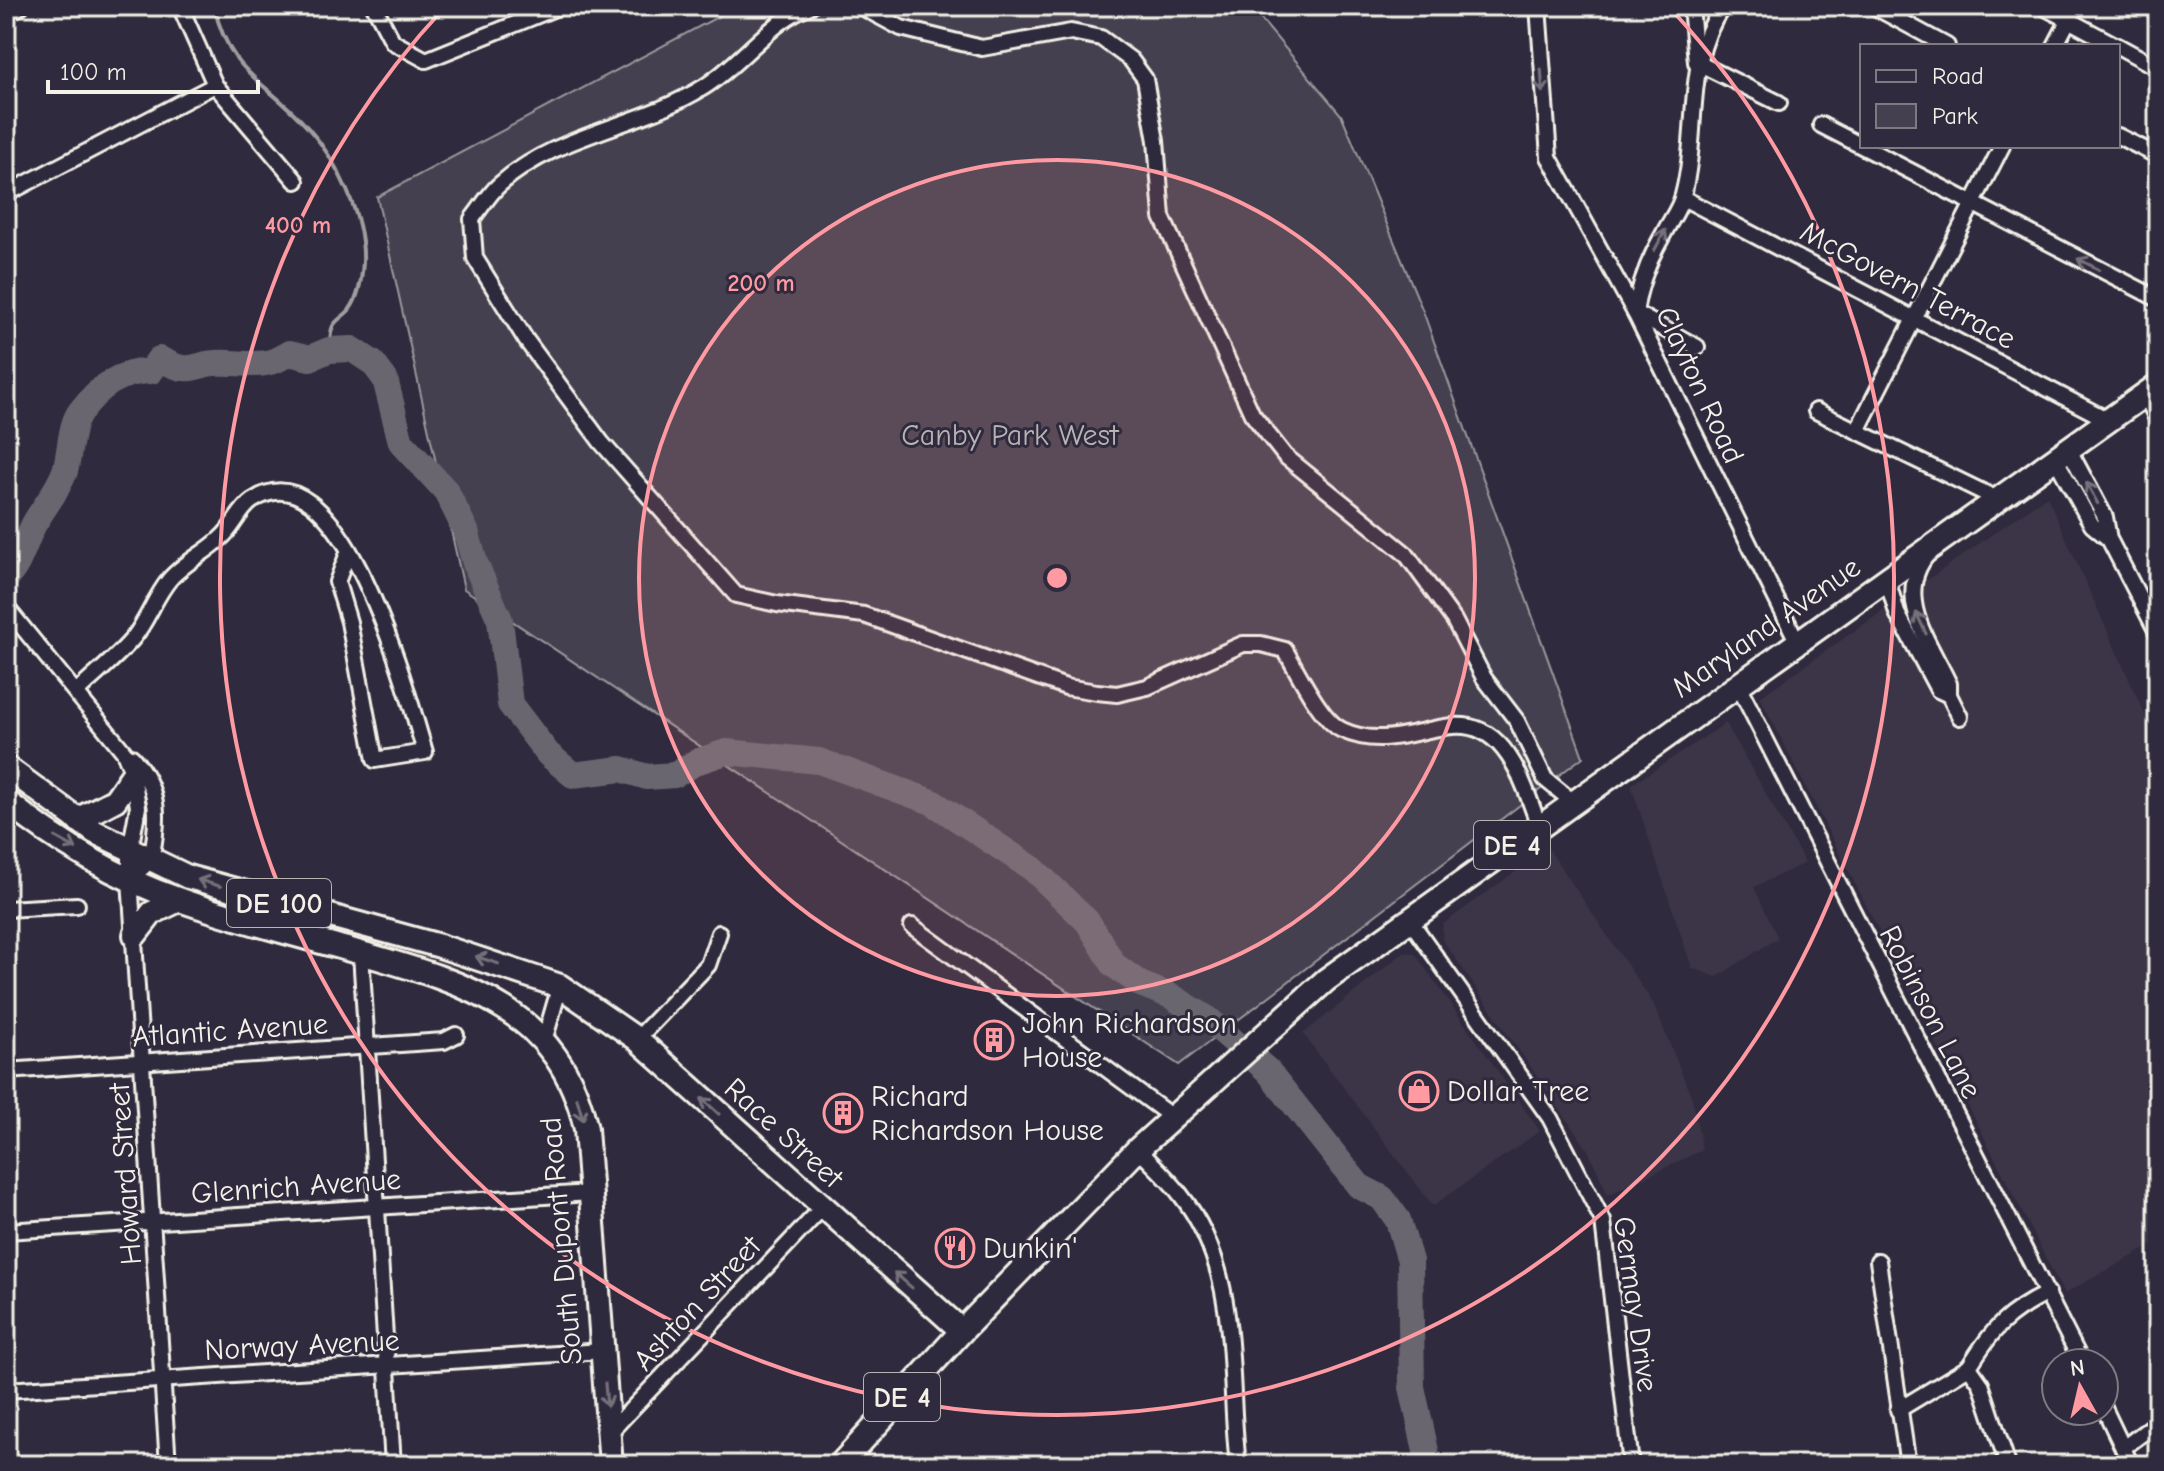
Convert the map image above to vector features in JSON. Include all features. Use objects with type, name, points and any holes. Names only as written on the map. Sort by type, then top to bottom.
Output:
[{"type":"main road","name":"Maryland Avenue","points":[[1409,919],[2151,389]]},
{"type":"main road","name":"DE 100","points":[[6,767],[77,820],[130,850],[211,884],[440,946],[560,986]]},
{"type":"main road","points":[[77,820],[115,800],[133,774]]},
{"type":"main road","name":"South Dupont Road","points":[[6,801],[46,832],[130,879],[179,900],[457,981],[492,997],[544,1041],[572,1084],[582,1111],[611,1465]]},
{"type":"main road","points":[[135,935],[152,913],[179,900]]},
{"type":"main road","name":"DE 4","points":[[843,1464],[962,1331],[1138,1149],[1326,980],[1409,919]]},
{"type":"main road","points":[[257,923],[288,922],[331,933],[353,924]]},
{"type":"main road","name":"Race Street","points":[[560,986],[637,1039],[962,1331]]},
{"type":"street","points":[[6,14],[21,6]]},
{"type":"street","points":[[180,6],[215,85],[296,181]]},
{"type":"street","points":[[374,6],[393,42],[426,60],[560,6]]},
{"type":"street","points":[[810,6],[792,12],[736,65],[703,88],[544,155],[498,185],[472,219],[475,258],[526,340],[601,442],[687,541],[736,595],[777,604],[864,615],[1066,687],[1117,694],[1147,687],[1243,644],[1285,650],[1322,710],[1339,729],[1378,741],[1464,724],[1486,730],[1512,762],[1539,826]]},
{"type":"street","points":[[860,6],[901,28],[982,48],[1071,32],[1101,38],[1131,60],[1145,79],[1156,141],[1162,217],[1252,414],[1285,456],[1406,554],[1454,620],[1484,678],[1517,721],[1545,779],[1573,802]]},
{"type":"street","points":[[1538,6],[1549,157],[1635,313],[1697,347]]},
{"type":"street","points":[[1691,6],[1696,62],[1779,103]]},
{"type":"street","name":"Clayton Road","points":[[1723,6],[1711,23],[1696,62],[1693,138],[1683,198],[1642,276],[1635,313],[1797,641]]},
{"type":"street","points":[[1873,6],[1943,44]]},
{"type":"street","points":[[2042,6],[2114,44]]},
{"type":"street","points":[[2056,44],[2076,6]]},
{"type":"street","points":[[2120,47],[2158,68]]},
{"type":"street","points":[[6,194],[215,85]]},
{"type":"street","points":[[1821,125],[1860,146]]},
{"type":"street","points":[[2120,137],[2158,156]]},
{"type":"street","points":[[1865,148],[2158,299]]},
{"type":"street","points":[[1857,431],[2001,148]]},
{"type":"street","name":"McGovern Terrace","points":[[1683,198],[2108,420]]},
{"type":"street","points":[[2151,389],[2158,421]]},
{"type":"street","points":[[1816,411],[1997,499]]},
{"type":"street","points":[[2062,453],[2092,525],[2109,539],[2158,634]]},
{"type":"street","points":[[77,692],[134,638],[169,579],[222,538],[250,502],[284,491],[298,494],[328,524],[348,553],[370,587],[388,628],[425,752],[375,760],[349,622],[337,582],[348,553]]},
{"type":"street","points":[[1942,538],[1913,578],[1911,601],[1949,684],[1949,695],[1960,717]]},
{"type":"street","points":[[1887,579],[1897,613],[1938,690],[1949,695]]},
{"type":"street","points":[[6,607],[142,770],[157,800],[157,828],[151,860],[130,879]]},
{"type":"street","name":"Robinson Lane","points":[[1737,683],[1897,1004],[2074,1347]]},
{"type":"street","name":"Howard Street","points":[[124,752],[133,774],[138,807],[130,850],[130,879],[155,1221],[168,1465]]},
{"type":"street","points":[[6,909],[77,905]]},
{"type":"street","name":"Germay Drive","points":[[1409,919],[1550,1118],[1603,1221],[1631,1465]]},
{"type":"street","points":[[912,926],[1172,1117]]},
{"type":"street","points":[[637,1039],[708,965],[719,933]]},
{"type":"street","points":[[361,953],[393,1465]]},
{"type":"street","points":[[544,1041],[560,986]]},
{"type":"street","name":"Atlantic Avenue","points":[[6,1071],[444,1041],[456,1035]]},
{"type":"street","points":[[1138,1149],[1181,1195],[1207,1238],[1222,1276],[1238,1465]]},
{"type":"street","name":"Glenrich Avenue","points":[[6,1231],[590,1193]]},
{"type":"street","name":"Ashton Street","points":[[609,1433],[822,1208]]},
{"type":"street","points":[[1878,1261],[1908,1465]]},
{"type":"street","points":[[1898,1410],[1969,1367],[1991,1330],[2024,1304],[2048,1293]]},
{"type":"street","name":"Norway Avenue","points":[[6,1390],[602,1351]]},
{"type":"street","points":[[1969,1367],[1981,1384],[2008,1465]]},
{"type":"street","points":[[2123,1448],[2158,1422]]},
{"type":"street","points":[[2113,1427],[2131,1465]]},
{"type":"shaded area","points":[[2047,496],[2158,744],[2158,1242],[2064,1294],[1760,697]]},
{"type":"shaded area","points":[[1726,723],[1805,863],[1754,887],[1778,938],[1717,977],[1692,968],[1631,785]]},
{"type":"shaded area","points":[[1548,848],[1653,1003],[1692,1098],[1702,1150],[1608,1195],[1588,1150],[1442,939],[1443,924]]},
{"type":"shaded area","points":[[1403,953],[1416,955],[1540,1131],[1433,1206],[1303,1034]]},
{"type":"green space","name":"Canby Park West","points":[[738,6],[1250,6],[1342,116],[1423,311],[1583,757],[1179,1065],[464,589],[377,197]]},
{"type":"waterway","points":[[214,6],[221,29],[240,63],[319,141],[339,173],[354,209],[362,245],[361,280],[353,304],[333,326],[329,350]]},
{"type":"waterway","points":[[6,578],[62,479],[72,432],[80,412],[111,382],[129,374],[151,371],[159,359],[187,368],[215,363],[262,364],[289,353],[310,358],[329,350],[352,349],[373,363],[385,379],[401,442],[446,491],[466,531],[475,563],[500,620],[510,704],[548,754],[573,775],[621,769],[647,777],[675,775],[696,762],[726,752],[819,761],[932,802],[1033,869],[1088,922],[1114,965],[1140,984],[1171,996],[1208,1019],[1268,1071],[1359,1186],[1382,1198],[1398,1220],[1410,1261],[1412,1387],[1429,1465]]},
{"type":"place","name":"John Richardson House","points":[[994,1040]]},
{"type":"place","name":"Dollar Tree","points":[[1419,1091]]},
{"type":"place","name":"Richard Richardson House","points":[[843,1113]]},
{"type":"place","name":"Dunkin'","points":[[955,1248]]}]
